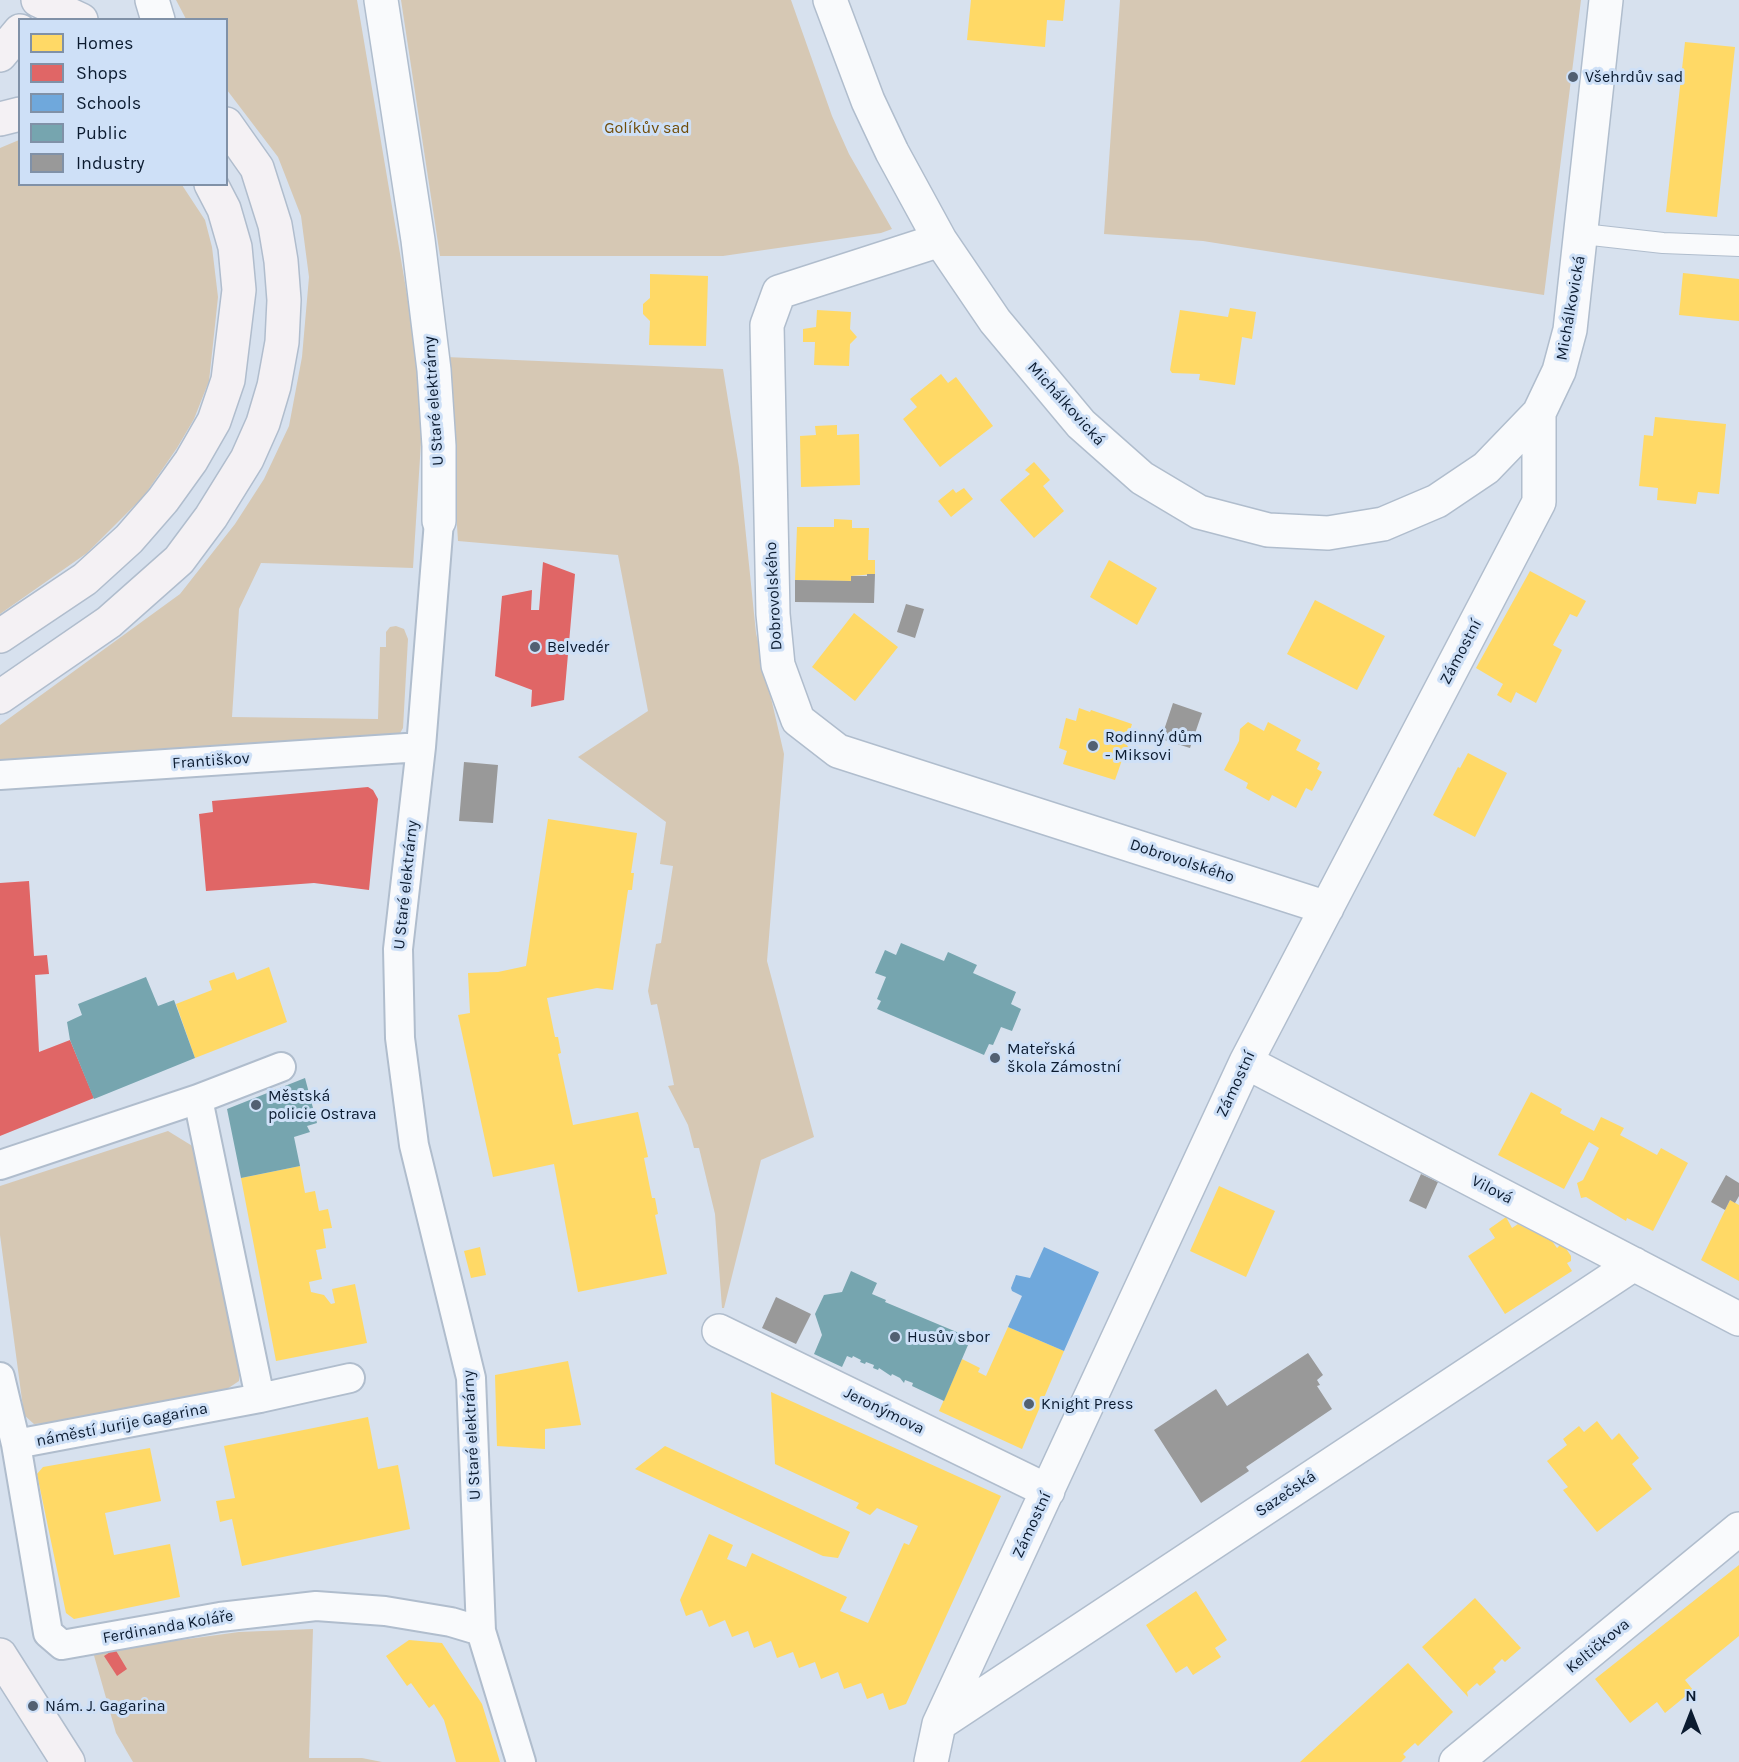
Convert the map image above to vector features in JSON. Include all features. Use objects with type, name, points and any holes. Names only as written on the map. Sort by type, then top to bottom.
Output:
[{"type":"main road","points":[[42,8],[74,18]]},
{"type":"main road","points":[[0,56],[18,34]]},
{"type":"main road","points":[[0,119],[18,114]]},
{"type":"main road","points":[[0,697],[109,622],[179,560],[211,517],[247,459],[263,423],[274,386],[282,342],[284,300],[275,225],[257,168],[228,127]]},
{"type":"main road","points":[[0,636],[85,579],[129,539],[170,490],[214,421],[228,380],[239,290],[232,238],[224,209],[212,186]]},
{"type":"main road","points":[[0,1655],[68,1762]]},
{"type":"street","points":[[152,0],[157,18]]},
{"type":"street","name":"U Staré elektrárny","points":[[381,0],[418,240],[434,370],[439,446],[439,521],[421,747],[398,949],[400,1038],[414,1145],[471,1378],[481,1631],[521,1762]]},
{"type":"street","name":"Michálkovická","points":[[830,0],[868,101],[892,152],[940,240],[995,321],[1081,424],[1110,453],[1170,496],[1199,512],[1268,530],[1328,533],[1358,530],[1409,516],[1462,486],[1486,468],[1539,413],[1559,371],[1565,351],[1582,234],[1606,0]]},
{"type":"street","name":"Dobrovolského","points":[[940,240],[779,292],[766,325],[773,614],[778,665],[798,720],[838,751],[1327,908]]},
{"type":"street","name":"Zámostní","points":[[931,1762],[939,1724],[1246,1062],[1539,502],[1539,413]]},
{"type":"street","name":"Františkov","points":[[0,775],[421,747]]},
{"type":"street","name":"Vilová","points":[[1246,1062],[1739,1319]]},
{"type":"street","points":[[0,1165],[198,1099],[281,1067]]},
{"type":"street","points":[[198,1099],[261,1398]]},
{"type":"street","name":"Sazečská","points":[[939,1724],[1634,1264]]},
{"type":"street","name":"Jeronýmova","points":[[719,1331],[1048,1491]]},
{"type":"street","name":"náměstí Jurije Gagarina","points":[[0,1377],[16,1444],[261,1398],[350,1378]]},
{"type":"street","name":"Ferdinanda Koláře","points":[[16,1444],[48,1633],[63,1645],[220,1617],[316,1606],[385,1611],[451,1622],[481,1631]]},
{"type":"street","name":"Keltičkova","points":[[1456,1762],[1739,1529]]},
{"type":"lane","points":[[1582,234],[1663,243],[1739,246]]},
{"type":"green space","points":[[176,0],[357,0],[424,395],[413,568],[261,563],[239,609],[232,717],[378,719],[380,647],[386,647],[386,632],[390,627],[396,626],[404,629],[408,639],[403,728],[399,735],[0,767],[0,725],[180,594],[235,524],[264,479],[289,426],[302,357],[309,277],[301,216],[278,157],[228,91],[228,18],[185,18]]},
{"type":"green space","name":"Golíkův sad","points":[[401,0],[791,0],[832,116],[849,154],[892,229],[881,233],[723,256],[440,256]]},
{"type":"green space","points":[[1120,0],[1581,0],[1544,295],[1203,241],[1104,234]]},
{"type":"green space","points":[[18,140],[18,186],[183,186],[205,220],[212,247],[218,297],[209,381],[194,419],[144,496],[87,553],[0,614],[0,148]]},
{"type":"green space","points":[[446,357],[723,369],[739,467],[756,633],[784,754],[767,961],[814,1137],[761,1160],[724,1308],[722,1308],[715,1214],[699,1148],[694,1148],[688,1125],[668,1086],[674,1085],[657,1004],[651,1005],[648,991],[656,944],[661,943],[673,866],[660,864],[666,822],[578,757],[648,711],[618,555],[458,541]]},
{"type":"green space","points":[[168,1131],[194,1147],[239,1364],[239,1381],[227,1389],[70,1421],[34,1424],[24,1415],[0,1235],[0,1186]]},
{"type":"green space","points":[[313,1629],[309,1758],[362,1758],[382,1762],[133,1762],[116,1733],[93,1652],[239,1632]]},
{"type":"building: Homes","points":[[971,0],[1065,0],[1063,21],[1047,20],[1045,47],[967,40]]},
{"type":"building: Homes","points":[[1685,42],[1735,47],[1717,217],[1666,212]]},
{"type":"building: Homes","points":[[1683,273],[1739,279],[1739,321],[1679,315]]},
{"type":"building: Homes","points":[[650,274],[708,276],[706,346],[649,345],[650,321],[643,314],[643,304],[650,298]]},
{"type":"building: Homes","points":[[1230,308],[1256,312],[1252,339],[1242,337],[1235,385],[1199,380],[1200,374],[1172,373],[1170,370],[1180,310],[1228,317]]},
{"type":"building: Homes","points":[[817,310],[851,312],[850,329],[857,337],[850,344],[849,366],[814,365],[815,342],[803,342],[803,329],[816,327]]},
{"type":"building: Homes","points":[[941,374],[948,383],[956,377],[993,426],[940,467],[903,419],[917,407],[910,399]]},
{"type":"building: Homes","points":[[1655,417],[1726,424],[1719,494],[1698,492],[1696,504],[1657,500],[1658,488],[1639,486],[1644,435],[1653,436]]},
{"type":"building: Homes","points":[[837,425],[837,435],[859,434],[860,485],[801,487],[800,436],[816,435],[815,426]]},
{"type":"building: Homes","points":[[1034,462],[1050,480],[1043,486],[1064,511],[1034,538],[1000,500],[1030,474],[1025,470]]},
{"type":"building: Homes","points":[[964,488],[973,499],[951,517],[938,501],[953,489],[956,493]]},
{"type":"building: Homes","points":[[834,519],[852,520],[852,528],[869,528],[868,560],[875,560],[875,574],[851,576],[851,581],[795,580],[797,527],[834,527]]},
{"type":"building: Homes","points":[[1109,560],[1157,588],[1137,625],[1090,597]]},
{"type":"building: Homes","points":[[1530,571],[1586,601],[1577,617],[1570,614],[1553,645],[1562,650],[1536,703],[1516,692],[1511,703],[1497,695],[1503,684],[1476,668]]},
{"type":"building: Homes","points":[[1315,600],[1385,636],[1357,690],[1287,654]]},
{"type":"building: Homes","points":[[854,613],[898,647],[855,701],[812,667]]},
{"type":"building: Homes","name":"Rodinný dům - Miksovi","points":[[1079,708],[1132,724],[1126,744],[1129,748],[1127,758],[1122,760],[1115,780],[1063,764],[1067,751],[1059,748],[1066,718],[1076,721]]},
{"type":"building: Homes","points":[[1248,722],[1264,731],[1268,722],[1301,740],[1296,750],[1320,763],[1317,769],[1322,772],[1312,791],[1306,788],[1296,808],[1272,795],[1269,801],[1246,788],[1248,783],[1224,770],[1239,741],[1240,729]]},
{"type":"building: Homes","points":[[1468,753],[1507,773],[1475,837],[1433,815],[1458,767],[1460,768]]},
{"type":"building: Homes","points":[[548,819],[637,833],[631,873],[634,873],[632,890],[628,890],[613,990],[597,988],[547,998],[555,1037],[558,1037],[561,1053],[558,1054],[573,1125],[638,1112],[648,1157],[644,1158],[652,1198],[655,1198],[658,1214],[655,1215],[667,1274],[578,1292],[554,1164],[493,1177],[458,1015],[470,1013],[468,973],[498,972],[526,966]]},
{"type":"building: Homes","points":[[269,967],[287,1022],[195,1058],[176,1004],[212,990],[209,981],[234,972],[237,980]]},
{"type":"building: Homes","points":[[1531,1092],[1562,1109],[1560,1113],[1594,1131],[1601,1117],[1624,1128],[1620,1135],[1657,1155],[1661,1148],[1688,1163],[1653,1231],[1627,1218],[1626,1221],[1586,1197],[1581,1198],[1577,1183],[1583,1180],[1599,1148],[1589,1142],[1564,1189],[1498,1155]]},
{"type":"building: Homes","points":[[300,1166],[305,1193],[315,1191],[319,1211],[328,1209],[332,1228],[323,1229],[326,1248],[316,1250],[322,1279],[309,1282],[311,1292],[324,1295],[331,1304],[335,1303],[332,1289],[355,1284],[367,1343],[276,1361],[241,1178]]},
{"type":"building: Homes","points":[[1219,1186],[1275,1211],[1246,1277],[1190,1251]]},
{"type":"building: Homes","points":[[1730,1200],[1739,1205],[1739,1281],[1701,1260]]},
{"type":"building: Homes","points":[[1506,1217],[1512,1228],[1518,1224],[1552,1241],[1557,1248],[1560,1245],[1565,1247],[1571,1256],[1571,1261],[1567,1263],[1572,1271],[1505,1314],[1468,1256],[1495,1238],[1489,1229]]},
{"type":"building: Homes","points":[[480,1247],[486,1275],[471,1278],[464,1251]]},
{"type":"building: Homes","points":[[1008,1327],[1064,1351],[1022,1449],[939,1411],[962,1359],[980,1368],[978,1372],[986,1376]]},
{"type":"building: Homes","points":[[568,1361],[581,1425],[545,1429],[545,1449],[497,1446],[495,1375]]},
{"type":"building: Homes","points":[[771,1392],[1001,1496],[906,1704],[889,1710],[883,1693],[867,1699],[861,1683],[844,1689],[838,1672],[821,1679],[815,1662],[799,1668],[793,1652],[777,1658],[771,1641],[754,1648],[748,1631],[732,1637],[725,1620],[709,1627],[702,1610],[686,1616],[680,1600],[709,1534],[733,1545],[727,1559],[746,1567],[752,1553],[847,1597],[840,1611],[868,1623],[904,1543],[909,1545],[918,1526],[877,1508],[870,1515],[856,1508],[859,1503],[775,1464]]},
{"type":"building: Homes","points":[[368,1417],[378,1469],[398,1465],[410,1529],[242,1566],[232,1519],[220,1522],[216,1501],[235,1498],[224,1446]]},
{"type":"building: Homes","points":[[1597,1421],[1612,1440],[1619,1433],[1639,1458],[1632,1464],[1652,1489],[1597,1532],[1563,1490],[1568,1487],[1547,1461],[1567,1445],[1563,1439],[1579,1426],[1584,1432]]},
{"type":"building: Homes","points":[[665,1446],[850,1532],[838,1558],[823,1556],[635,1469]]},
{"type":"building: Homes","points":[[150,1448],[161,1501],[105,1513],[114,1555],[170,1544],[180,1597],[74,1619],[66,1613],[37,1474],[43,1467]]},
{"type":"building: Homes","points":[[1739,1565],[1739,1636],[1685,1680],[1693,1690],[1665,1713],[1657,1702],[1630,1723],[1595,1679]]},
{"type":"building: Homes","points":[[1196,1591],[1227,1640],[1215,1648],[1221,1657],[1193,1675],[1187,1666],[1176,1673],[1146,1625]]},
{"type":"building: Homes","points":[[1475,1598],[1521,1648],[1505,1662],[1502,1659],[1493,1668],[1496,1672],[1480,1686],[1477,1683],[1467,1692],[1468,1697],[1422,1647]]},
{"type":"building: Homes","points":[[409,1640],[442,1643],[482,1704],[500,1762],[456,1762],[444,1720],[434,1704],[429,1708],[411,1683],[407,1686],[386,1656]]},
{"type":"building: Homes","points":[[1408,1663],[1453,1712],[1418,1746],[1415,1743],[1403,1754],[1406,1757],[1401,1762],[1300,1762]]},
{"type":"building: Shops","points":[[543,562],[575,574],[564,700],[531,707],[532,690],[495,676],[502,596],[532,590],[531,610],[539,610]]},
{"type":"building: Shops","points":[[368,787],[373,790],[378,799],[369,890],[314,883],[206,891],[199,814],[213,812],[212,801]]},
{"type":"building: Shops","points":[[29,881],[34,956],[47,955],[49,974],[35,975],[39,1052],[70,1040],[94,1098],[0,1136],[0,883]]},
{"type":"building: Shops","points":[[115,1649],[127,1669],[117,1676],[104,1656]]},
{"type":"building: Schools","points":[[1044,1247],[1099,1272],[1064,1351],[1008,1327],[1022,1296],[1012,1291],[1011,1288],[1016,1275],[1030,1278]]},
{"type":"building: Public","points":[[901,943],[944,961],[948,952],[977,965],[973,973],[1016,992],[1011,1004],[1021,1009],[1012,1031],[1001,1027],[993,1045],[989,1044],[984,1055],[877,1009],[881,1001],[877,999],[886,977],[875,973],[885,950],[896,955]]},
{"type":"building: Public","points":[[146,977],[158,1006],[174,1000],[195,1058],[94,1099],[70,1040],[67,1022],[82,1015],[78,1004]]},
{"type":"building: Public","points":[[305,1078],[317,1123],[307,1126],[310,1132],[294,1137],[300,1166],[241,1178],[227,1109]]},
{"type":"building: Public","name":"Husův sbor","points":[[851,1271],[877,1283],[872,1294],[886,1300],[885,1302],[971,1338],[944,1401],[912,1386],[913,1383],[905,1380],[904,1383],[900,1378],[892,1374],[891,1376],[879,1368],[878,1370],[873,1368],[874,1365],[860,1362],[861,1360],[853,1356],[852,1358],[847,1356],[842,1367],[814,1354],[822,1335],[815,1314],[824,1295],[842,1292]]},
{"type":"building: Industry","points":[[867,574],[875,574],[874,603],[795,602],[795,580],[851,581],[851,576],[867,576]]},
{"type":"building: Industry","points":[[906,604],[924,609],[915,638],[897,632]]},
{"type":"building: Industry","points":[[1173,703],[1202,713],[1190,748],[1161,739]]},
{"type":"building: Industry","points":[[464,762],[498,765],[493,823],[459,821]]},
{"type":"building: Industry","points":[[1421,1174],[1438,1182],[1426,1209],[1409,1201]]},
{"type":"building: Industry","points":[[1726,1175],[1739,1183],[1739,1196],[1735,1203],[1730,1200],[1725,1210],[1711,1202]]},
{"type":"building: Industry","points":[[776,1297],[811,1314],[796,1344],[762,1328]]},
{"type":"building: Industry","points":[[1308,1353],[1323,1375],[1317,1380],[1320,1385],[1317,1386],[1332,1409],[1246,1467],[1249,1471],[1201,1503],[1154,1430],[1216,1389],[1227,1406]]},
{"type":"place","name":"Všehrdův sad","points":[[1573,77]]},
{"type":"place","name":"Belvedér","points":[[535,647]]},
{"type":"place","name":"Rodinný dům - Miksovi","points":[[1093,746]]},
{"type":"place","name":"Mateřská škola Zámostní","points":[[995,1058]]},
{"type":"place","name":"Městská policie Ostrava","points":[[256,1105]]},
{"type":"place","name":"Husův sbor","points":[[895,1337]]},
{"type":"place","name":"Knight Press","points":[[1029,1404]]},
{"type":"place","name":"Nám. J. Gagarina","points":[[33,1706]]}]
